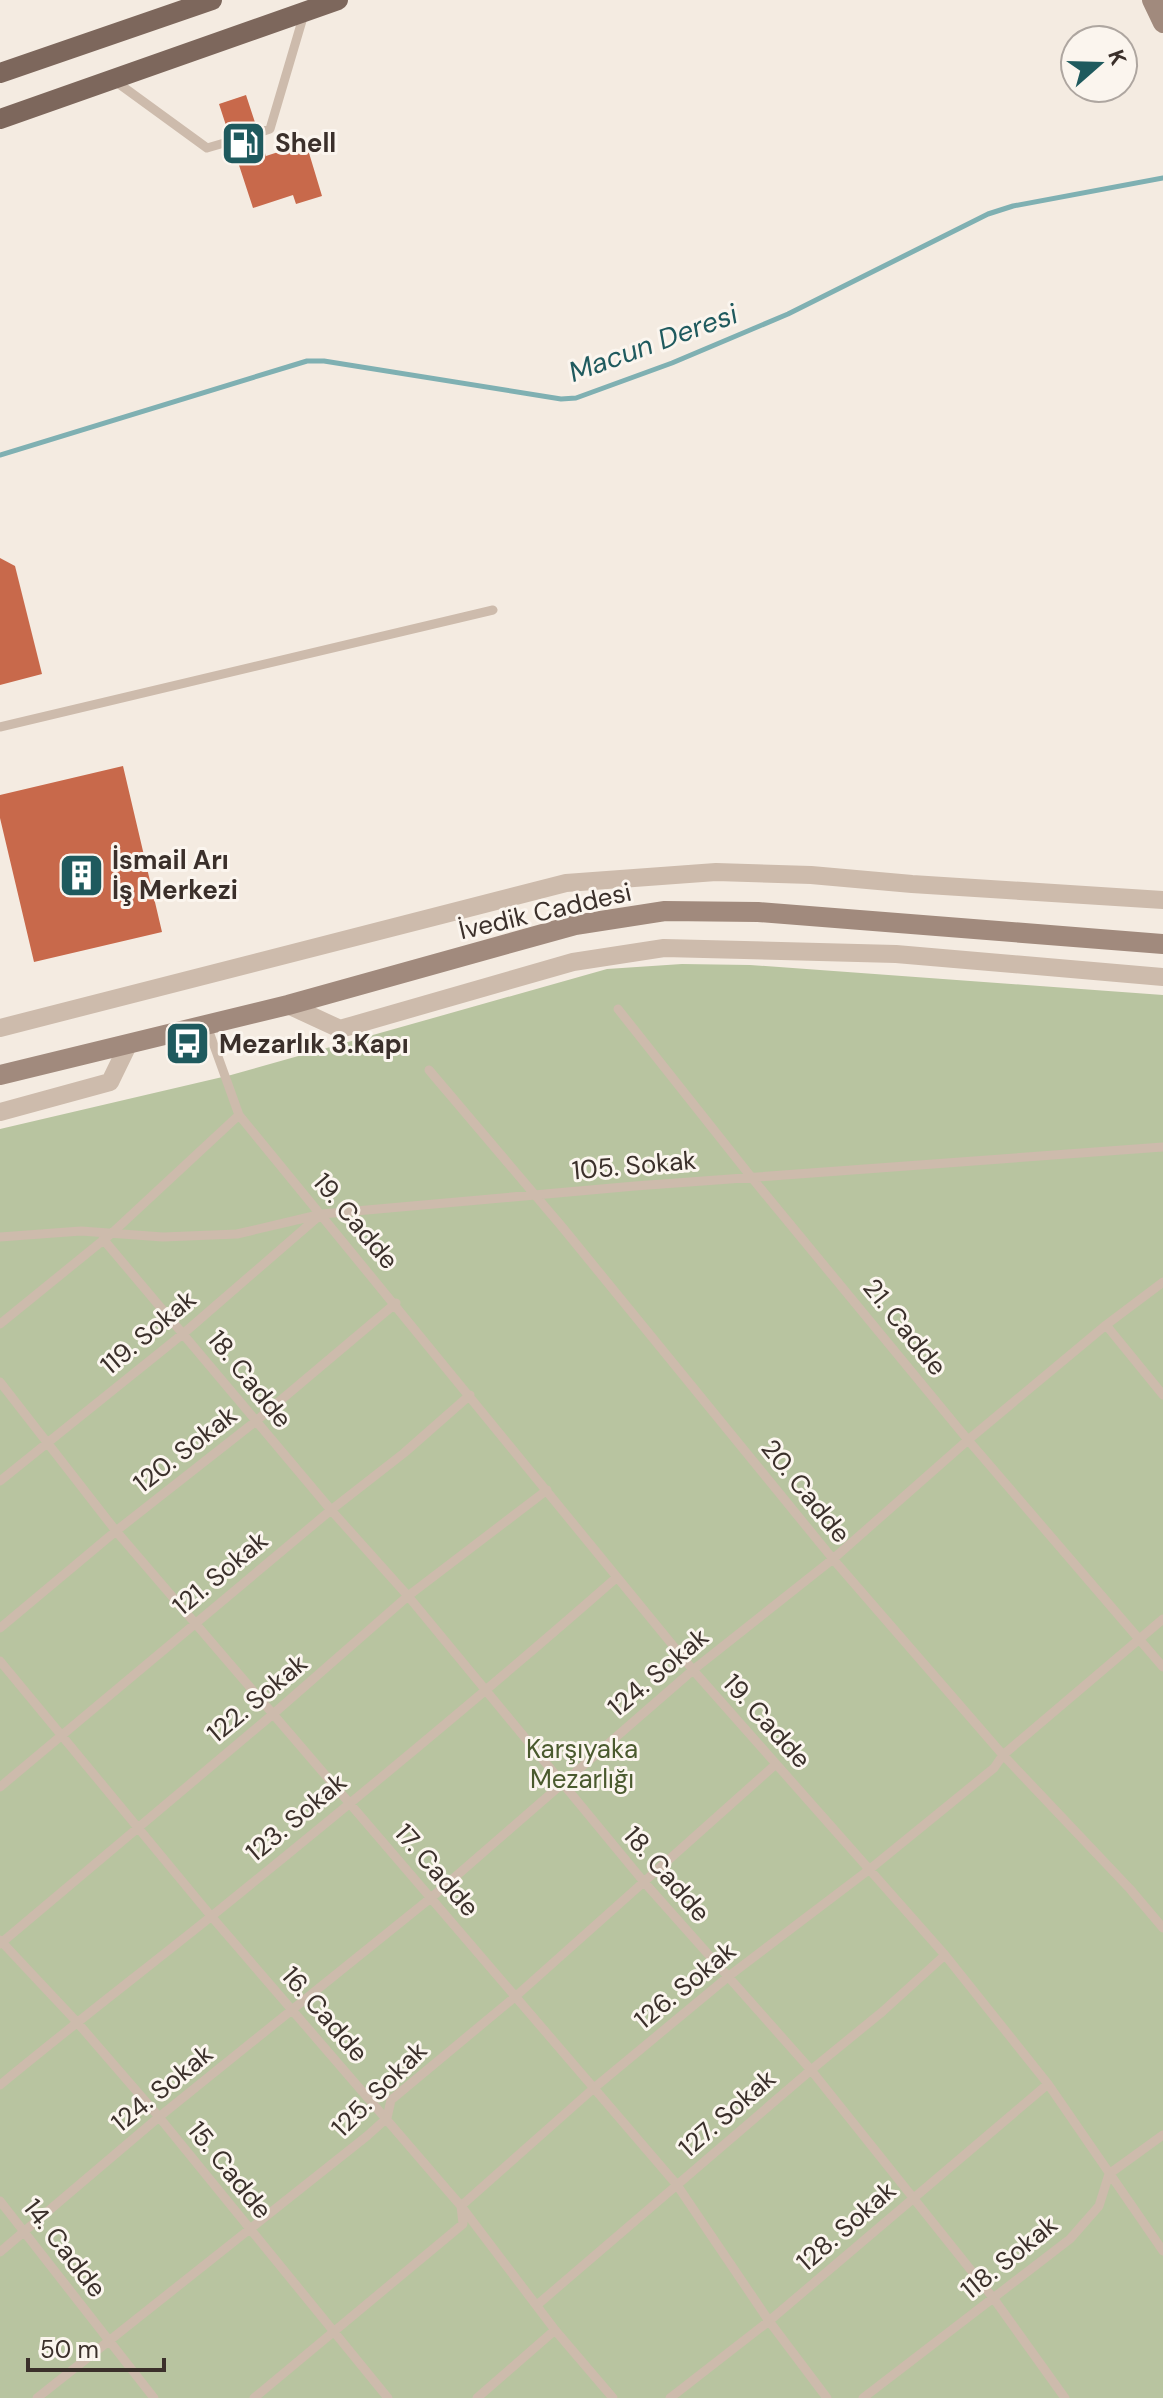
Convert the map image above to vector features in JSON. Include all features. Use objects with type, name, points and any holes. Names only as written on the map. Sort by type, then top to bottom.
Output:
[{"type":"main road","points":[[0,73],[212,0]]},
{"type":"main road","points":[[0,119],[338,0]]},
{"type":"main road","points":[[1152,0],[1163,23]]},
{"type":"main road","name":"İvedik Caddesi","points":[[0,1075],[207,1026],[575,925],[624,915],[665,911],[758,912],[1163,944]]},
{"type":"street","points":[[0,1028],[566,883],[716,872],[811,875],[1163,900]]},
{"type":"street","points":[[288,1005],[340,1029],[573,962],[664,948],[896,954],[1163,977]]},
{"type":"street","points":[[0,1112],[110,1082],[128,1045]]},
{"type":"lane","points":[[258,133],[270,129],[304,13]]},
{"type":"lane","points":[[115,81],[207,148],[231,141]]},
{"type":"lane","points":[[0,727],[493,610]]},
{"type":"lane","name":"21. Cadde","points":[[618,1009],[752,1178],[968,1440],[1163,1667]]},
{"type":"lane","points":[[0,1324],[108,1236],[239,1115],[207,1026]]},
{"type":"lane","name":"20. Cadde","points":[[429,1070],[833,1559],[1003,1755],[1163,1928]]},
{"type":"lane","name":"19. Cadde","points":[[239,1115],[396,1303],[693,1670],[945,1955],[1048,2084],[1163,2251]]},
{"type":"lane","name":"105. Sokak","points":[[0,1237],[81,1231],[108,1236],[237,1234],[322,1214],[1163,1147]]},
{"type":"lane","name":"119. Sokak","points":[[0,1481],[184,1333],[322,1214]]},
{"type":"lane","name":"18. Cadde","points":[[108,1236],[256,1421],[408,1596],[561,1784],[811,2070],[994,2299],[1065,2398]]},
{"type":"lane","name":"124. Sokak","points":[[0,2252],[159,2117],[432,1897],[693,1670],[833,1559],[968,1440],[1106,1325],[1163,1282]]},
{"type":"lane","name":"120. Sokak","points":[[0,1628],[396,1303]]},
{"type":"lane","points":[[1106,1325],[1163,1395]]},
{"type":"lane","name":"17. Cadde","points":[[0,1382],[116,1531],[677,2185],[769,2321],[827,2398]]},
{"type":"lane","name":"121. Sokak","points":[[0,1787],[470,1395]]},
{"type":"lane","name":"122. Sokak","points":[[1,1942],[272,1715],[408,1596],[547,1490]]},
{"type":"lane","name":"123. Sokak","points":[[0,2085],[76,2021],[211,1916],[616,1578]]},
{"type":"lane","name":"126. Sokak","points":[[254,2398],[463,2224],[461,2206],[594,2088],[729,1976],[870,1869],[994,1768],[1003,1755],[1163,1619]]},
{"type":"lane","name":"16. Cadde","points":[[0,1661],[211,1916],[461,2206],[555,2330],[613,2398]]},
{"type":"lane","name":"125. Sokak","points":[[37,2398],[367,2136],[387,2118],[391,2100],[516,1996],[776,1764]]},
{"type":"lane","name":"15. Cadde","points":[[1,1942],[76,2021],[159,2117],[388,2398]]},
{"type":"lane","name":"127. Sokak","points":[[537,2305],[945,1955]]},
{"type":"lane","name":"128. Sokak","points":[[670,2398],[769,2321],[1048,2084]]},
{"type":"lane","points":[[1109,2174],[1163,2135]]},
{"type":"lane","name":"118. Sokak","points":[[863,2398],[1070,2239],[1099,2206],[1109,2174]]},
{"type":"lane","name":"14. Cadde","points":[[0,2201],[154,2398]]},
{"type":"lane","points":[[477,2398],[555,2330]]},
{"type":"green space","name":"Karşıyaka Mezarlığı","points":[[682,964],[750,965],[1163,995],[1163,2398],[0,2398],[0,1129],[231,1075],[607,969]]},
{"type":"building","points":[[246,95],[266,156],[306,143],[322,196],[296,204],[293,195],[253,208],[219,104]]},
{"type":"building","points":[[0,558],[15,566],[42,674],[0,685]]},
{"type":"building","name":"İsmail Arı İş Merkezi","points":[[123,766],[162,932],[34,962],[0,818],[0,795]]},
{"type":"waterway","name":"Macun Deresi","points":[[0,455],[307,361],[324,361],[561,399],[576,398],[672,363],[788,314],[988,214],[1013,206],[1163,178]]},
{"type":"place","name":"Shell","points":[[244,143]]},
{"type":"place","name":"İsmail Arı İş Merkezi","points":[[81,875]]},
{"type":"place","name":"Mezarlık 3.Kapı","points":[[188,1044]]}]
